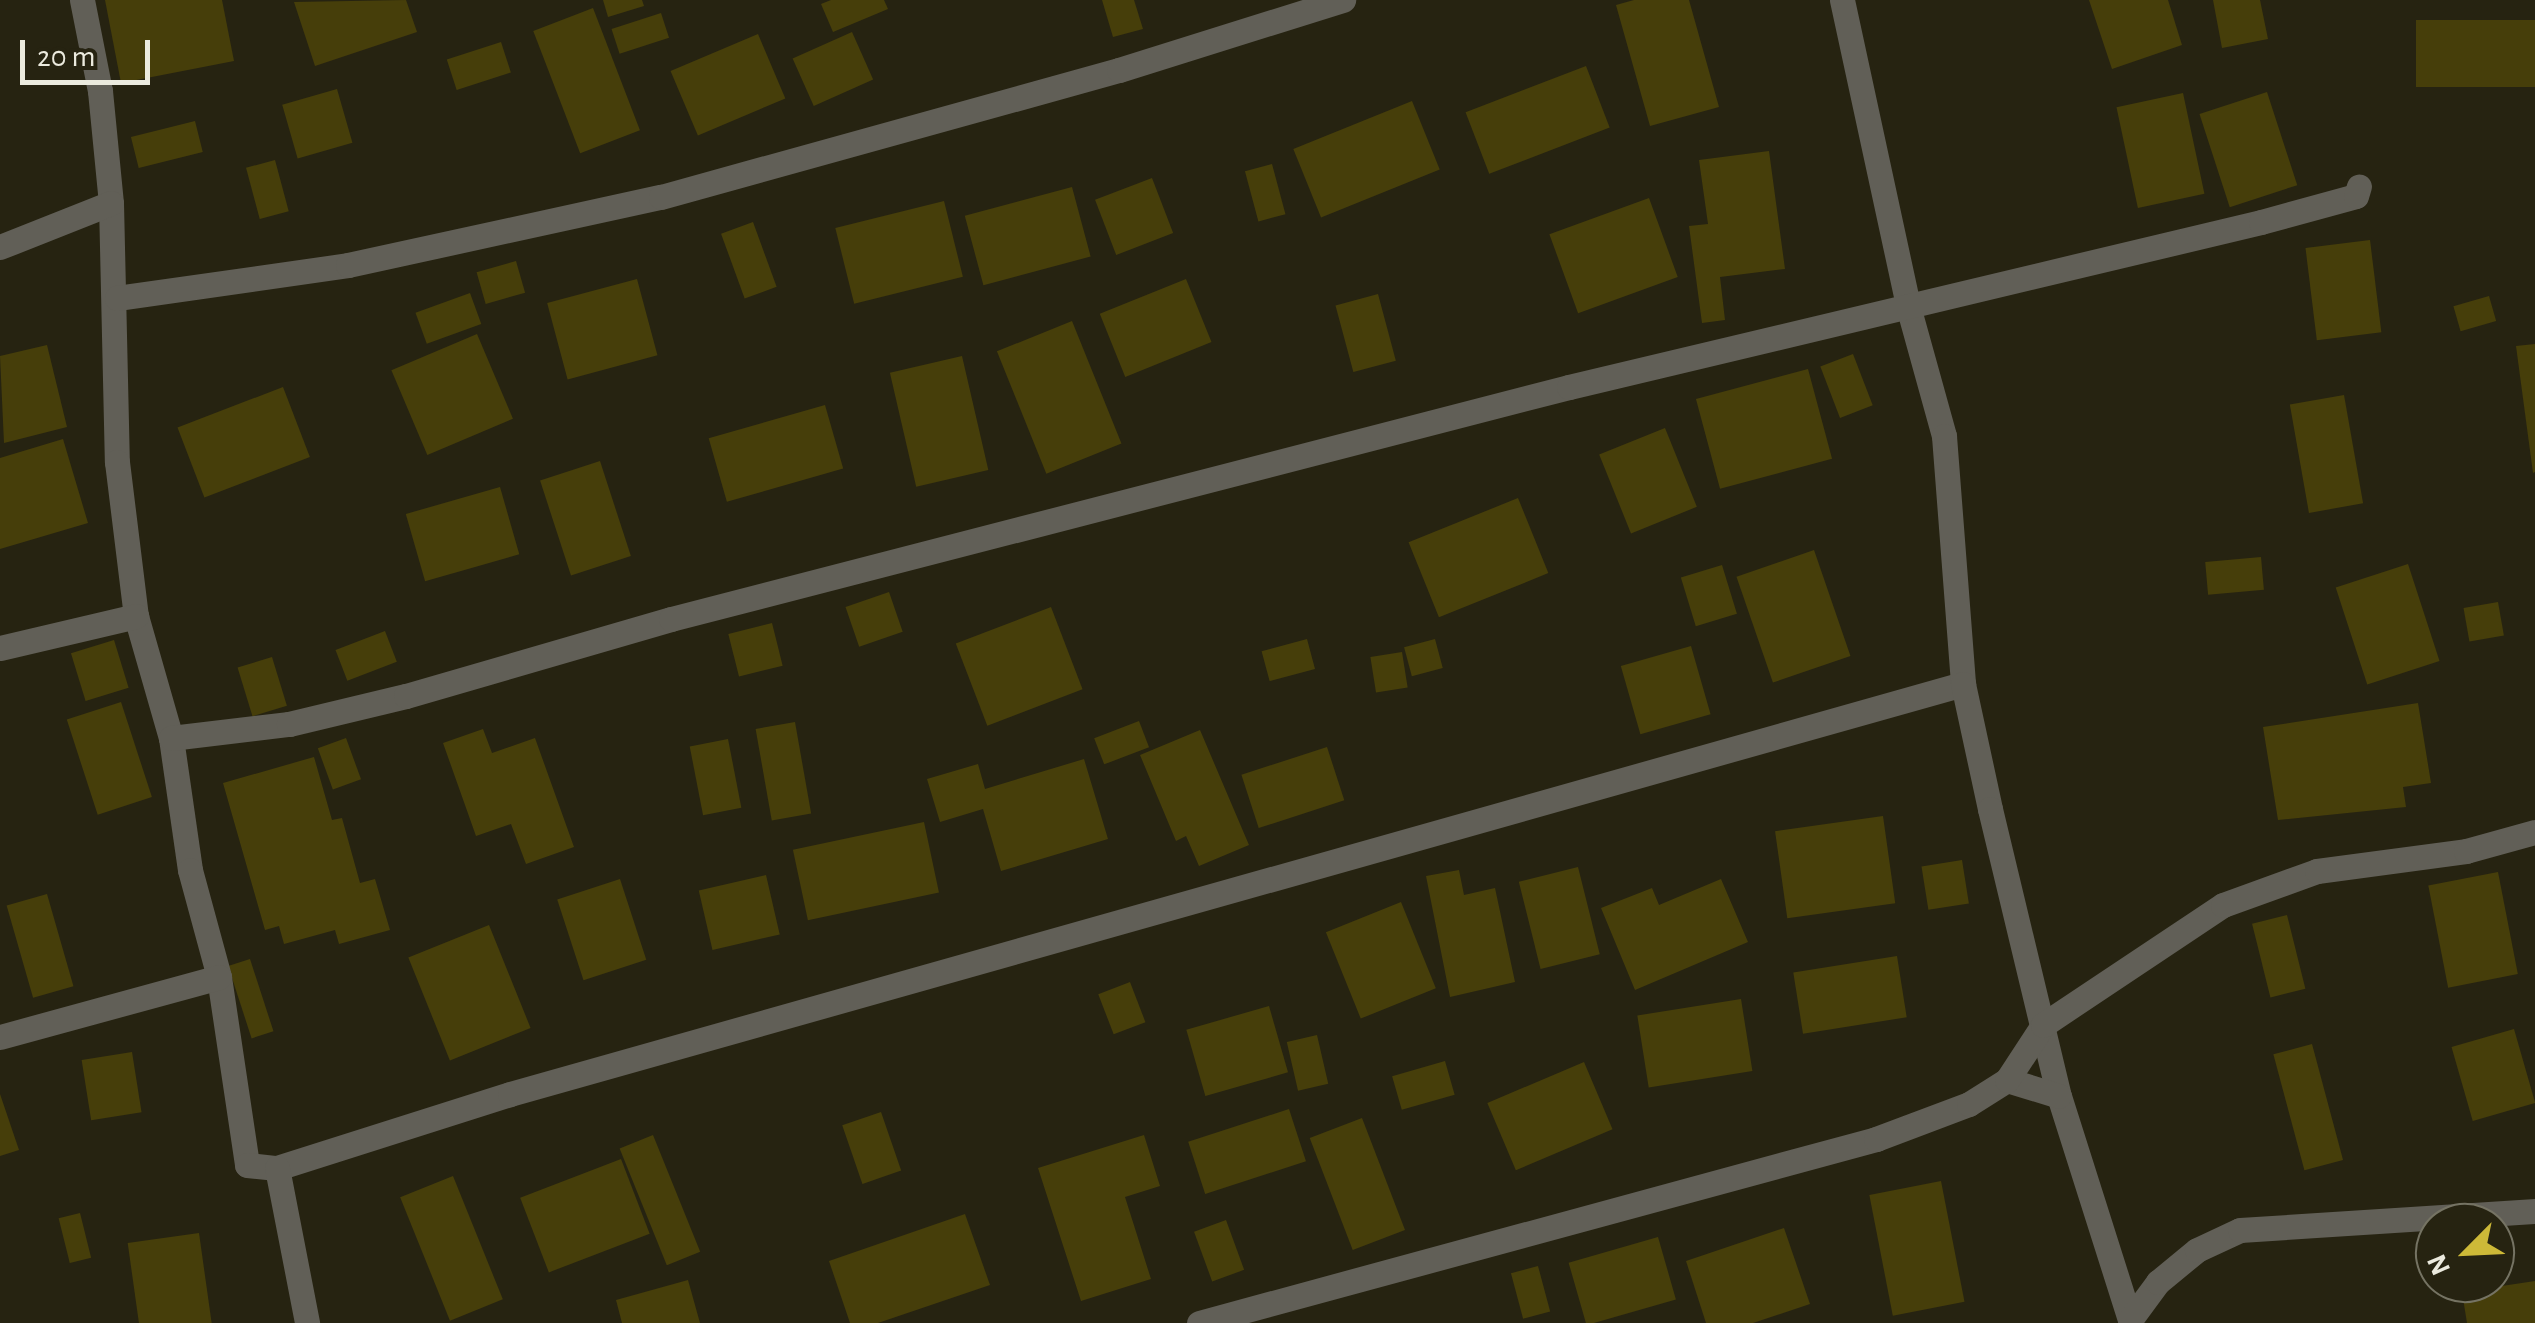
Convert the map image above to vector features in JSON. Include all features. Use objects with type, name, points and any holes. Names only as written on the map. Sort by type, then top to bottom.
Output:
[{"type":"street","points":[[82,0],[100,92],[110,203],[117,298],[116,462],[136,616],[170,738],[190,870],[219,977],[247,1165],[277,1168],[510,1094],[1963,684]]},
{"type":"street","points":[[117,298],[348,265],[661,197],[1120,70],[1343,0]]},
{"type":"street","points":[[1842,0],[1908,306],[1944,436],[1963,684],[2059,1096],[2131,1322]]},
{"type":"street","points":[[170,738],[289,724],[406,696],[671,618],[1908,306],[2299,212],[2356,196],[2359,186]]},
{"type":"street","points":[[0,248],[110,203]]},
{"type":"street","points":[[0,648],[136,616]]},
{"type":"street","points":[[1199,1323],[1876,1139],[1969,1104],[2007,1080],[2043,1025],[2223,905],[2317,871],[2466,852],[2535,832]]},
{"type":"street","points":[[0,1038],[219,977]]},
{"type":"street","points":[[2007,1080],[2059,1096]]},
{"type":"street","points":[[277,1168],[307,1323]]},
{"type":"street","points":[[2131,1322],[2158,1282],[2197,1250],[2240,1230],[2535,1212]]},
{"type":"building","points":[[105,0],[222,0],[234,61],[121,83]]},
{"type":"building","points":[[406,0],[417,32],[315,66],[294,2]]},
{"type":"building","points":[[603,0],[642,0],[644,6],[608,17]]},
{"type":"building","points":[[831,0],[884,0],[888,9],[833,32],[821,4]]},
{"type":"building","points":[[1102,0],[1134,0],[1143,29],[1113,37]]},
{"type":"building","points":[[1634,0],[1689,0],[1719,107],[1650,126],[1616,5]]},
{"type":"building","points":[[2089,0],[2168,0],[2182,45],[2112,69]]},
{"type":"building","points":[[2213,0],[2260,0],[2268,39],[2222,48]]},
{"type":"building","points":[[593,8],[640,130],[580,153],[533,31]]},
{"type":"building","points":[[661,13],[669,38],[620,54],[612,29]]},
{"type":"building","points":[[2416,20],[2535,20],[2535,87],[2416,87]]},
{"type":"building","points":[[852,32],[873,80],[814,106],[793,58]]},
{"type":"building","points":[[758,34],[785,98],[698,136],[671,71]]},
{"type":"building","points":[[501,42],[511,72],[457,90],[447,60]]},
{"type":"building","points":[[1586,66],[1610,128],[1489,174],[1466,112]]},
{"type":"building","points":[[337,89],[352,143],[298,159],[282,105]]},
{"type":"building","points":[[2267,92],[2297,185],[2230,207],[2199,114]]},
{"type":"building","points":[[2183,93],[2204,194],[2138,208],[2116,107]]},
{"type":"building","points":[[1412,101],[1440,170],[1321,218],[1293,149]]},
{"type":"building","points":[[195,121],[203,152],[139,168],[131,137]]},
{"type":"building","points":[[1769,151],[1785,269],[1720,277],[1725,320],[1702,323],[1689,226],[1708,224],[1699,160]]},
{"type":"building","points":[[275,160],[289,211],[260,219],[246,168]]},
{"type":"building","points":[[1272,164],[1285,214],[1258,221],[1245,171]]},
{"type":"building","points":[[1152,178],[1173,233],[1116,255],[1095,200]]},
{"type":"building","points":[[1072,187],[1091,257],[983,285],[965,216]]},
{"type":"building","points":[[1649,198],[1678,277],[1578,313],[1549,234]]},
{"type":"building","points":[[944,201],[963,277],[854,304],[835,228]]},
{"type":"building","points":[[753,222],[777,287],[745,298],[721,234]]},
{"type":"building","points":[[2370,240],[2381,332],[2317,340],[2305,248]]},
{"type":"building","points":[[516,261],[525,293],[486,304],[477,272]]},
{"type":"building","points":[[637,279],[657,355],[568,379],[547,303]]},
{"type":"building","points":[[1186,279],[1211,342],[1125,377],[1100,314]]},
{"type":"building","points":[[470,293],[481,324],[427,344],[415,313]]},
{"type":"building","points":[[1378,294],[1396,361],[1353,372],[1335,305]]},
{"type":"building","points":[[2489,296],[2496,321],[2461,331],[2453,306]]},
{"type":"building","points":[[1072,321],[1121,443],[1046,474],[997,351]]},
{"type":"building","points":[[477,334],[513,419],[427,455],[391,370]]},
{"type":"building","points":[[2535,344],[2535,472],[2533,473],[2516,346]]},
{"type":"building","points":[[47,345],[67,427],[4,443],[0,356]]},
{"type":"building","points":[[1853,354],[1873,405],[1840,418],[1820,367]]},
{"type":"building","points":[[962,356],[988,470],[916,487],[890,373]]},
{"type":"building","points":[[1808,369],[1832,459],[1720,489],[1696,399]]},
{"type":"building","points":[[283,387],[310,457],[204,498],[178,427]]},
{"type":"building","points":[[2344,395],[2363,503],[2309,513],[2290,405]]},
{"type":"building","points":[[825,405],[843,468],[727,502],[709,438]]},
{"type":"building","points":[[1665,428],[1697,507],[1631,533],[1599,455]]},
{"type":"building","points":[[63,439],[88,523],[0,549],[0,458]]},
{"type":"building","points":[[600,461],[631,556],[571,576],[540,480]]},
{"type":"building","points":[[500,487],[519,554],[425,581],[406,514]]},
{"type":"building","points":[[1518,498],[1548,573],[1439,617],[1409,542]]},
{"type":"building","points":[[1814,550],[1850,656],[1773,683],[1736,577]]},
{"type":"building","points":[[2261,557],[2264,590],[2208,595],[2205,562]]},
{"type":"building","points":[[2408,564],[2440,661],[2367,684],[2336,587]]},
{"type":"building","points":[[1722,565],[1737,614],[1696,626],[1681,578]]},
{"type":"building","points":[[889,592],[903,632],[859,647],[846,607]]},
{"type":"building","points":[[2498,602],[2504,635],[2469,642],[2464,608]]},
{"type":"building","points":[[1051,607],[1083,689],[987,726],[956,644]]},
{"type":"building","points":[[772,623],[783,666],[739,677],[728,634]]},
{"type":"building","points":[[385,631],[397,662],[347,681],[336,650]]},
{"type":"building","points":[[1307,639],[1315,669],[1270,681],[1262,651]]},
{"type":"building","points":[[1435,639],[1443,668],[1412,676],[1404,647]]},
{"type":"building","points":[[114,640],[129,688],[86,701],[71,653]]},
{"type":"building","points":[[1691,646],[1711,714],[1640,734],[1621,666]]},
{"type":"building","points":[[1402,652],[1408,688],[1376,693],[1370,657]]},
{"type":"building","points":[[272,657],[287,706],[252,716],[238,668]]},
{"type":"building","points":[[121,702],[152,797],[98,815],[67,720]]},
{"type":"building","points":[[2418,703],[2431,783],[2403,787],[2406,807],[2278,820],[2263,727]]},
{"type":"building","points":[[1139,721],[1149,747],[1104,764],[1094,738]]},
{"type":"building","points":[[795,722],[811,814],[772,821],[756,729]]},
{"type":"building","points":[[483,729],[492,753],[535,738],[574,847],[526,864],[511,824],[476,836],[443,743]]},
{"type":"building","points":[[1200,730],[1249,845],[1199,866],[1186,836],[1176,841],[1140,755]]},
{"type":"building","points":[[346,738],[361,779],[333,790],[318,748]]},
{"type":"building","points":[[728,739],[741,808],[703,815],[690,746]]},
{"type":"building","points":[[1327,747],[1344,800],[1259,828],[1241,775]]},
{"type":"building","points":[[314,757],[332,820],[342,818],[360,883],[375,879],[390,930],[339,944],[335,930],[284,944],[279,926],[265,930],[223,783]]},
{"type":"building","points":[[1084,759],[1108,839],[1001,871],[983,809],[940,822],[927,779],[978,764],[985,789]]},
{"type":"building","points":[[1883,816],[1895,903],[1787,918],[1775,831]]},
{"type":"building","points":[[924,822],[939,892],[808,920],[793,850]]},
{"type":"building","points":[[1962,860],[1969,903],[1928,910],[1922,866]]},
{"type":"building","points":[[1578,867],[1600,954],[1541,969],[1519,882]]},
{"type":"building","points":[[1459,870],[1464,895],[1495,888],[1515,982],[1450,997],[1426,876]]},
{"type":"building","points":[[2498,872],[2518,974],[2448,988],[2428,886]]},
{"type":"building","points":[[766,875],[780,934],[712,950],[699,891]]},
{"type":"building","points":[[620,879],[646,960],[583,980],[557,899]]},
{"type":"building","points":[[1721,879],[1748,942],[1635,990],[1601,908],[1652,888],[1659,905]]},
{"type":"building","points":[[47,894],[73,986],[33,998],[7,906]]},
{"type":"building","points":[[1401,902],[1436,988],[1361,1019],[1326,932]]},
{"type":"building","points":[[2287,915],[2305,989],[2270,997],[2252,924]]},
{"type":"building","points":[[489,925],[531,1028],[450,1061],[408,958]]},
{"type":"building","points":[[1897,956],[1907,1017],[1803,1034],[1793,972]]},
{"type":"building","points":[[250,959],[273,1031],[252,1038],[228,966]]},
{"type":"building","points":[[1130,982],[1145,1022],[1114,1034],[1098,994]]},
{"type":"building","points":[[1741,999],[1752,1071],[1649,1088],[1637,1015]]},
{"type":"building","points":[[1269,1006],[1288,1072],[1205,1096],[1186,1030]]},
{"type":"building","points":[[2514,1029],[2535,1103],[2473,1121],[2452,1047]]},
{"type":"building","points":[[1317,1035],[1328,1084],[1298,1091],[1287,1042]]},
{"type":"building","points":[[2312,1044],[2343,1160],[2304,1170],[2273,1054]]},
{"type":"building","points":[[132,1052],[142,1112],[91,1120],[82,1060]]},
{"type":"building","points":[[1445,1061],[1455,1095],[1402,1110],[1392,1076]]},
{"type":"building","points":[[1584,1062],[1613,1129],[1516,1170],[1487,1103]]},
{"type":"building","points":[[0,1094],[19,1150],[0,1156]]},
{"type":"building","points":[[1289,1109],[1306,1161],[1205,1194],[1188,1142]]},
{"type":"building","points":[[881,1112],[901,1171],[862,1184],[842,1125]]},
{"type":"building","points":[[1362,1118],[1405,1230],[1353,1250],[1310,1138]]},
{"type":"building","points":[[653,1135],[700,1252],[667,1265],[620,1148]]},
{"type":"building","points":[[1144,1135],[1160,1186],[1125,1197],[1151,1279],[1081,1301],[1038,1168]]},
{"type":"building","points":[[621,1159],[650,1234],[549,1272],[520,1198]]},
{"type":"building","points":[[453,1176],[503,1299],[450,1321],[400,1197]]},
{"type":"building","points":[[1941,1181],[1964,1302],[1893,1316],[1869,1195]]},
{"type":"building","points":[[80,1213],[91,1258],[70,1263],[59,1218]]},
{"type":"building","points":[[965,1214],[990,1285],[878,1323],[850,1323],[829,1261]]},
{"type":"building","points":[[1226,1220],[1244,1270],[1212,1281],[1194,1232]]},
{"type":"building","points":[[1784,1228],[1810,1304],[1753,1323],[1706,1323],[1686,1261]]},
{"type":"building","points":[[199,1233],[212,1323],[139,1323],[128,1243]]},
{"type":"building","points":[[1658,1237],[1676,1299],[1586,1323],[1569,1263]]},
{"type":"building","points":[[1538,1266],[1550,1311],[1523,1319],[1511,1273]]},
{"type":"building","points":[[688,1280],[700,1323],[622,1323],[616,1300]]},
{"type":"building","points":[[2535,1281],[2535,1323],[2467,1323],[2464,1303],[2515,1303],[2515,1284]]}]
